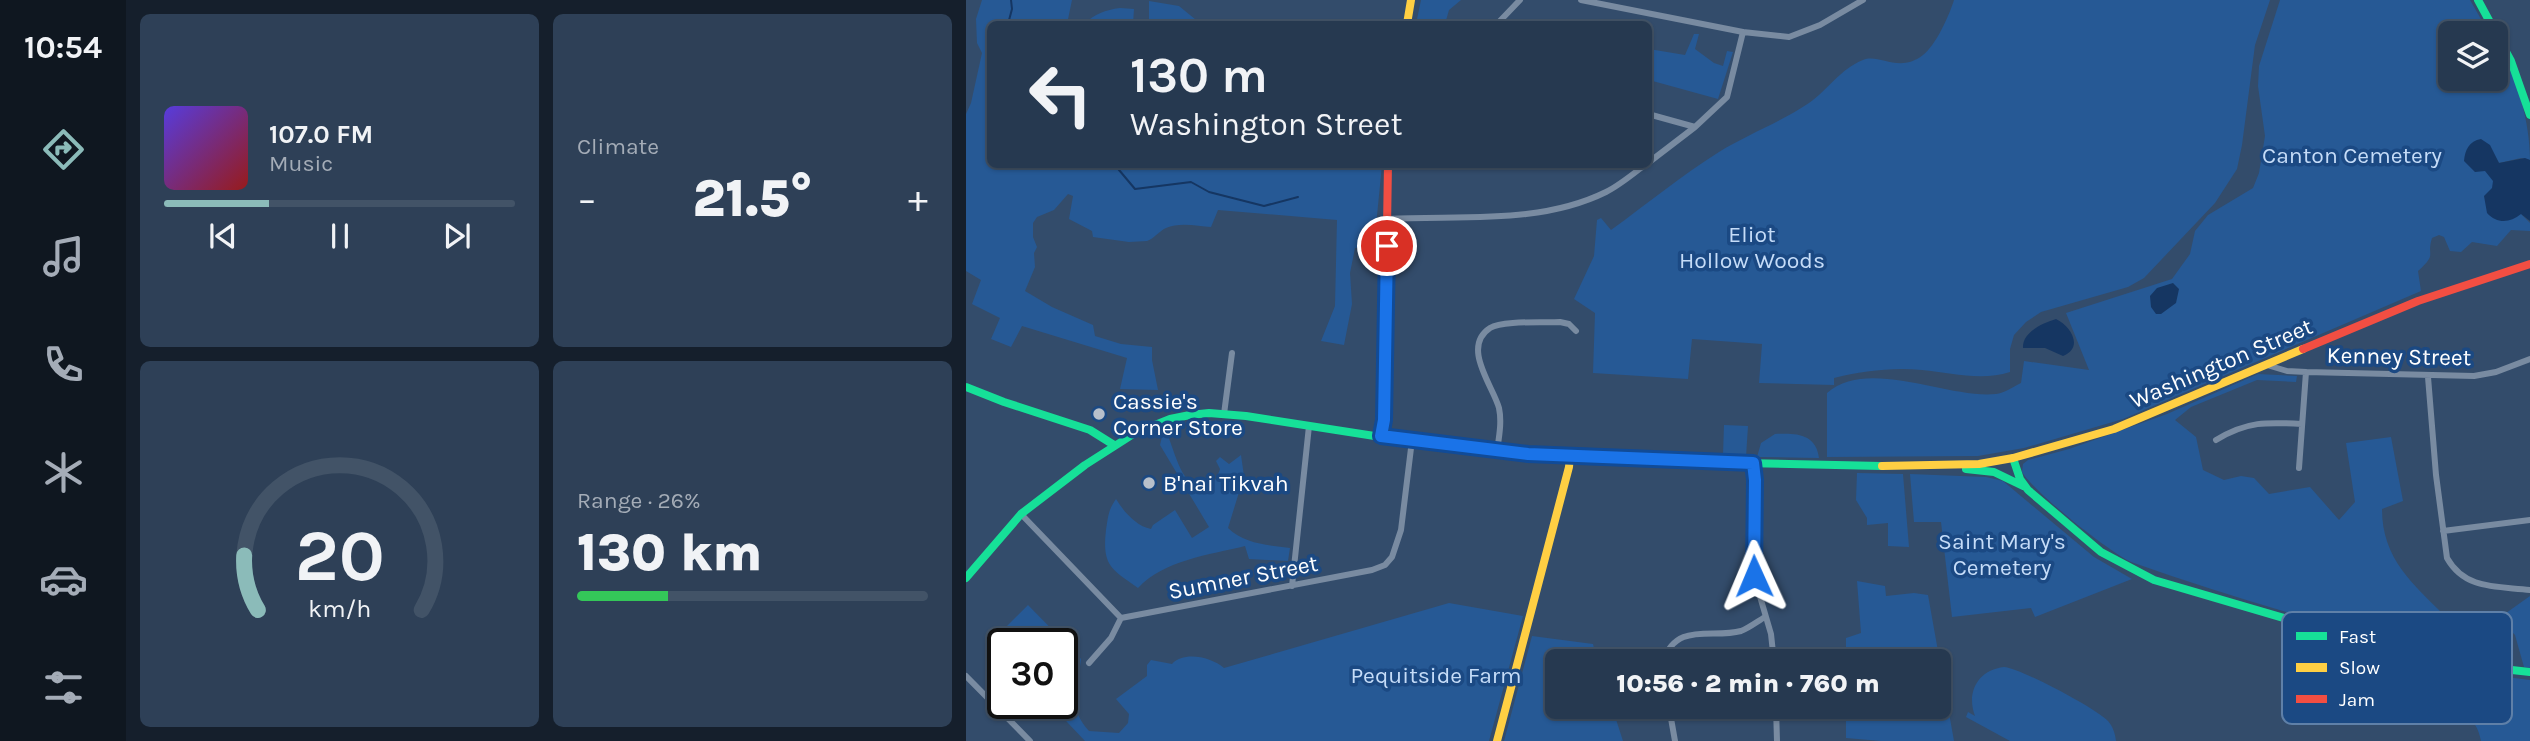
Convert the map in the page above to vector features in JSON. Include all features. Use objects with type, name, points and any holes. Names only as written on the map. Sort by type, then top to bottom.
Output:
[{"type":"main road","points":[[1408,21],[1411,0]]},
{"type":"main road","points":[[2478,0],[2511,61],[2530,115]]},
{"type":"main road","points":[[1381,436],[1384,420],[1388,168]]},
{"type":"main road","name":"Washington Street","points":[[966,578],[1021,514],[1114,445],[1170,419],[1190,415],[1224,414],[1497,451],[1570,456],[1753,463],[1962,466],[2009,459],[2115,429],[2418,301],[2530,264]]},
{"type":"main road","points":[[966,387],[999,401],[1085,428],[1100,434],[1114,445]]},
{"type":"main road","points":[[1497,741],[1570,456]]},
{"type":"main road","points":[[2009,459],[2007,471],[2017,482]]},
{"type":"main road","points":[[2009,459],[2028,490]]},
{"type":"main road","name":"Washington Street","points":[[1920,466],[1986,471],[2003,475],[2028,490],[2101,552],[2122,565],[2154,580],[2282,617]]},
{"type":"main road","name":"Washington Street","points":[[2512,670],[2530,672]]},
{"type":"street","points":[[1500,21],[1520,0]]},
{"type":"street","points":[[1581,0],[1743,32],[1789,37],[1799,35],[1863,0]]},
{"type":"street","points":[[1652,160],[1695,127],[1727,97],[1743,32]]},
{"type":"street","points":[[1652,115],[1695,127]]},
{"type":"street","points":[[1388,219],[1545,212],[1608,191],[1641,168]]},
{"type":"street","points":[[1497,451],[1500,424],[1498,405],[1478,354],[1483,336],[1489,329],[1501,324],[1560,322],[1569,324],[1576,331]]},
{"type":"street","points":[[1224,414],[1232,353]]},
{"type":"street","name":"Kenney Street","points":[[2265,365],[2287,371],[2305,372],[2474,376],[2496,372],[2530,359]]},
{"type":"street","points":[[2300,468],[2305,372]]},
{"type":"street","points":[[2428,377],[2447,558],[2462,577],[2479,583],[2530,590]]},
{"type":"street","points":[[2217,440],[2244,426],[2258,423],[2302,424]]},
{"type":"street","points":[[1292,586],[1309,426]]},
{"type":"street","name":"Sumner Street","points":[[1121,618],[1372,570],[1385,565],[1392,557],[1401,530],[1412,440]]},
{"type":"street","points":[[1753,463],[1754,576],[1774,649]]},
{"type":"street","points":[[1021,514],[1121,618],[1111,638],[1089,663]]},
{"type":"street","points":[[2443,531],[2530,520]]},
{"type":"street","points":[[1670,649],[1676,641],[1696,633],[1741,631],[1765,617]]},
{"type":"street","points":[[966,676],[1030,741]]},
{"type":"street","points":[[1671,719],[1675,741]]},
{"type":"street","points":[[1776,719],[1777,741]]},
{"type":"green space","points":[[982,0],[1072,0],[1068,21],[987,21],[987,168],[1382,168],[1374,246],[1355,248],[1350,273],[1352,304],[1344,345],[1321,341],[1335,306],[1337,220],[1218,210],[1211,227],[1171,226],[1147,241],[1129,242],[1093,237],[1092,231],[1069,219],[1073,196],[1068,194],[1054,210],[1037,217],[1033,223],[1033,237],[1037,247],[1034,253],[1035,267],[1025,291],[1052,307],[1093,325],[1095,336],[1121,344],[1152,347],[1158,390],[1120,389],[1127,358],[1022,326],[1011,347],[991,339],[1000,318],[972,304],[981,280],[966,271],[966,114],[982,53],[977,43],[976,19]]},
{"type":"green space","points":[[1421,0],[1461,0],[1449,10],[1446,21],[1417,21]]},
{"type":"green space","name":"Eliot Hollow Woods","points":[[1954,0],[2270,0],[2255,45],[2237,169],[2215,203],[2144,278],[2128,287],[2041,312],[2026,322],[2014,335],[2010,349],[2010,372],[1977,376],[1889,369],[1834,378],[1834,385],[1759,383],[1762,344],[1692,339],[1688,379],[1593,373],[1595,313],[1574,299],[1594,256],[1597,220],[1601,218],[1611,230],[1719,152],[1809,103],[1855,64],[1869,59],[1906,63],[1923,55],[1937,37]]},
{"type":"green space","name":"Canton Cemetery","points":[[2280,0],[2470,0],[2482,21],[2438,21],[2438,91],[2508,91],[2508,65],[2521,99],[2528,130],[2530,160],[2521,158],[2499,163],[2495,156],[2522,215],[2530,223],[2530,231],[2511,230],[2497,246],[2472,242],[2461,252],[2450,251],[2444,237],[2439,235],[2432,238],[2430,258],[2418,271],[2421,291],[2123,419],[2024,448],[1978,456],[1827,457],[1827,393],[1844,383],[1886,379],[1976,394],[1996,394],[2021,383],[2024,361],[2089,370],[2066,313],[2172,279],[2190,254],[2195,231],[2208,215],[2253,188],[2259,173],[2265,136],[2258,86],[2259,66]]},
{"type":"green space","points":[[1149,1],[1179,6],[1197,21],[1149,21]]},
{"type":"green space","points":[[1134,9],[1133,21],[1088,21],[1110,10]]},
{"type":"green space","points":[[1694,34],[1699,34],[1695,49],[1714,63],[1723,66],[1727,51],[1733,52],[1718,99],[1652,81],[1652,50],[1685,55]]},
{"type":"green space","points":[[2258,374],[2297,376],[2296,382],[2257,380],[2191,407],[2175,420],[2196,437],[2203,470],[2224,480],[2241,476],[2254,478],[2269,494],[2310,487],[2339,520],[2355,502],[2346,443],[2391,437],[2403,501],[2382,509],[2387,542],[2393,556],[2411,581],[2441,612],[2287,612],[2219,592],[2124,558],[2074,522],[2022,472],[2023,464],[2028,460],[2069,449],[2167,414]]},
{"type":"green space","points":[[1724,425],[1748,426],[1746,457],[1723,455]]},
{"type":"green space","points":[[1163,432],[1166,432],[1185,476],[1198,487],[1207,486],[1215,479],[1220,469],[1216,461],[1220,457],[1229,464],[1241,455],[1244,476],[1228,528],[1249,541],[1290,548],[1288,561],[1249,559],[1245,546],[1174,565],[1138,588],[1115,571],[1107,559],[1105,542],[1109,514],[1116,499],[1131,518],[1151,529],[1175,510],[1192,538],[1209,527],[1160,445]]},
{"type":"green space","points":[[1775,434],[1797,435],[1809,439],[1819,458],[1757,457],[1761,443]]},
{"type":"green space","points":[[1857,473],[1903,474],[1909,547],[1888,546],[1888,523],[1867,525],[1867,518],[1856,500]]},
{"type":"green space","name":"Saint Mary's Cemetery","points":[[1910,474],[1986,477],[2003,481],[2094,557],[2132,579],[2035,617],[2031,608],[1952,617],[1941,522],[1914,522]]},
{"type":"green space","points":[[1857,581],[1885,586],[1886,596],[1914,593],[1928,595],[1938,649],[1846,649],[1846,638],[1861,633]]},
{"type":"green space","points":[[2530,596],[2530,668],[2524,667],[2512,632],[2512,612],[2507,612]]},
{"type":"green space","name":"Pequitside Farm","points":[[1449,603],[1523,616],[1489,741],[1085,741],[1064,719],[1078,719],[1078,713],[1089,731],[1119,733],[1128,723],[1129,714],[1116,699],[1147,676],[1147,665],[1151,660],[1172,664],[1183,658],[1198,657],[1224,668]]},
{"type":"green space","name":"Pequitside Farm","points":[[1028,605],[1051,628],[1005,628]]},
{"type":"green space","points":[[1532,636],[1593,644],[1594,649],[1545,649],[1545,719],[1616,719],[1623,741],[1504,741]]},
{"type":"green space","name":"Pequitside Farm","points":[[1078,656],[1081,659],[1078,678]]},
{"type":"green space","points":[[2004,667],[2041,681],[2101,715],[2111,726],[2116,741],[2010,741],[1966,717],[1968,712],[1975,716],[1973,691],[1981,677]]},
{"type":"green space","points":[[2512,678],[2530,680],[2530,741],[2481,741],[2475,724],[2512,724]]},
{"type":"green space","points":[[1846,719],[1950,719],[1954,741],[1881,741],[1846,738]]},
{"type":"shaded area","points":[[2481,139],[2490,145],[2499,163],[2525,158],[2530,160],[2530,221],[2521,214],[2504,221],[2487,213],[2484,196],[2492,188],[2493,181],[2485,171],[2475,172],[2464,161],[2468,147]]},
{"type":"shaded area","points":[[2173,283],[2179,289],[2176,303],[2161,314],[2156,314],[2151,307],[2150,296],[2157,288]]},
{"type":"shaded area","points":[[2056,319],[2073,337],[2073,348],[2069,352],[2063,356],[2045,348],[2023,348],[2030,333]]},
{"type":"waterway","points":[[1009,21],[1011,0]]},
{"type":"waterway","points":[[1117,168],[1135,189],[1191,182],[1209,192],[1264,206],[1298,197]]},
{"type":"traffic: fast","points":[[2478,0],[2511,61],[2530,115]]},
{"type":"traffic: fast","points":[[966,387],[1090,430],[1114,445]]},
{"type":"traffic: fast","points":[[966,578],[1021,514],[1085,465],[1135,433],[1170,419],[1190,415],[1209,413],[1246,416],[1381,437],[1528,454],[1882,466]]},
{"type":"traffic: fast","points":[[2013,458],[2020,479],[2028,490],[2101,552],[2154,580],[2282,617]]},
{"type":"traffic: fast","points":[[1966,469],[1994,472],[2023,486]]},
{"type":"traffic: fast","points":[[2512,670],[2530,672]]},
{"type":"traffic: slow","points":[[1408,21],[1411,0]]},
{"type":"traffic: slow","points":[[1882,466],[1979,464],[2013,458],[2114,429],[2303,349]]},
{"type":"traffic: slow","points":[[1497,741],[1570,455]]},
{"type":"traffic: jam","points":[[1381,437],[1384,420],[1388,168]]},
{"type":"traffic: jam","points":[[2303,349],[2418,301],[2530,264]]},
{"type":"place","name":"Cassie's Corner Store","points":[[1099,414]]},
{"type":"place","name":"B'nai Tikvah","points":[[1149,483]]},
{"type":"route","points":[[1387,246],[1387,330],[1381,436],[1528,454],[1753,463],[1754,576]]}]
